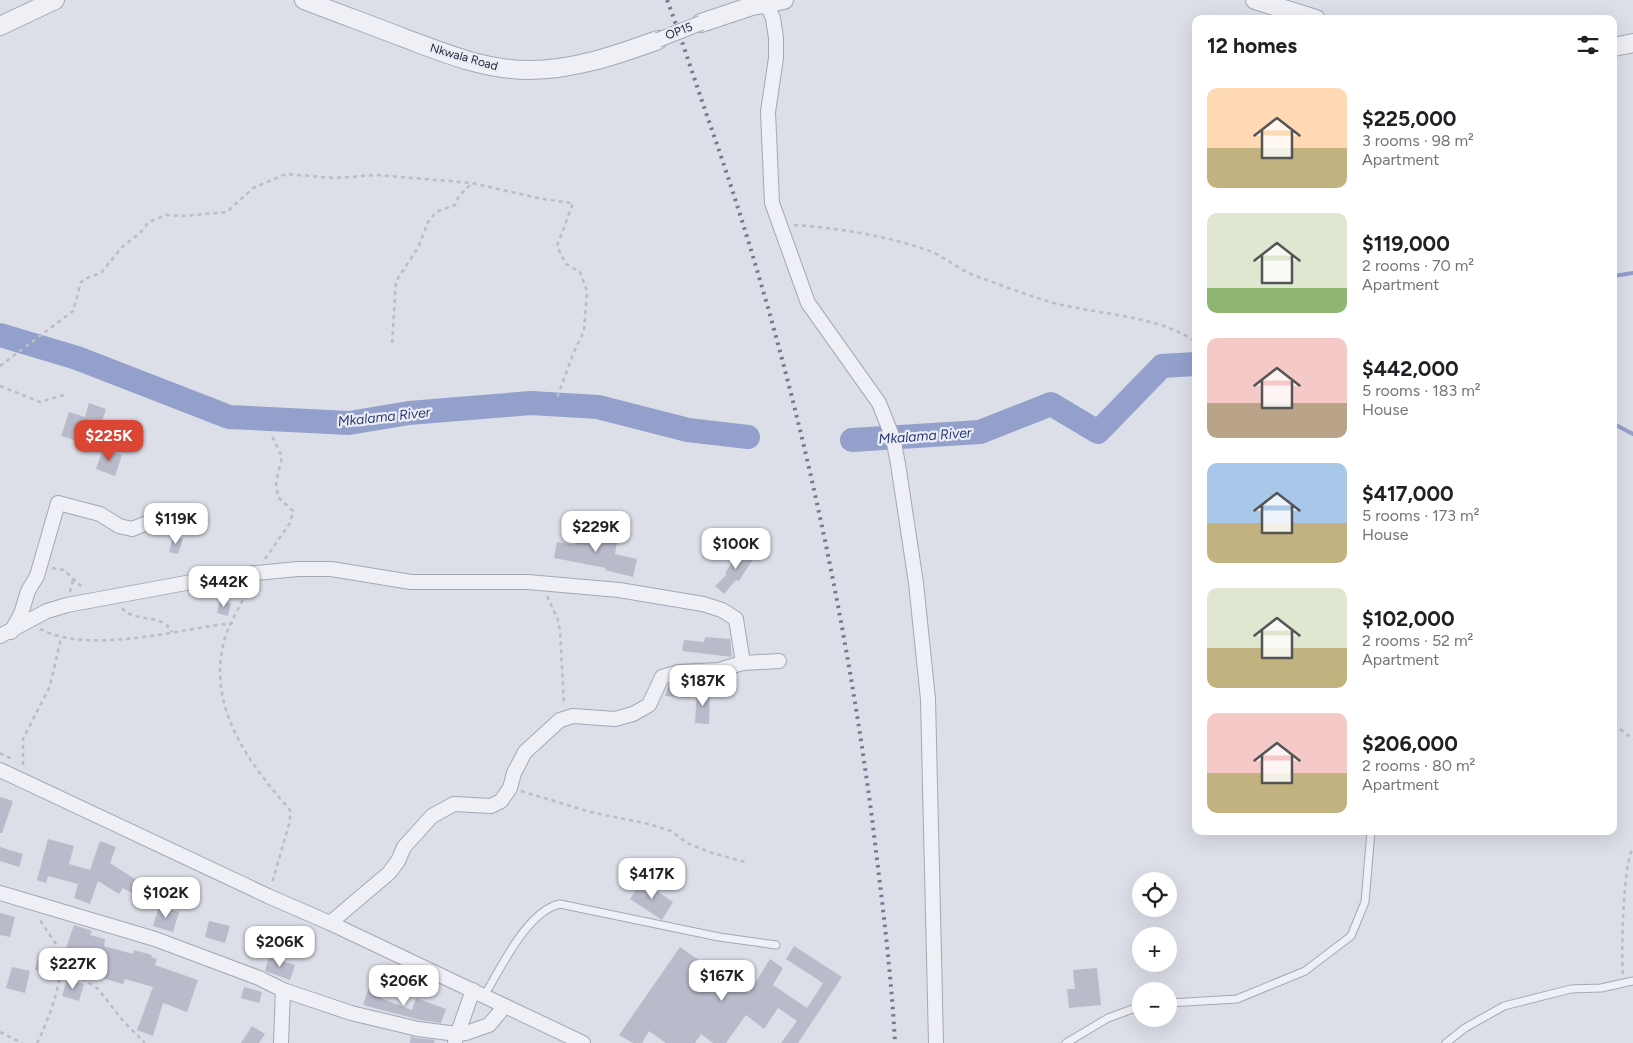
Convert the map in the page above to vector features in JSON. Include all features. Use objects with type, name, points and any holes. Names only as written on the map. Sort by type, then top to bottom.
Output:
[{"type":"street","points":[[0,26],[55,0]]},
{"type":"street","name":"Nkwala Road","points":[[304,0],[452,56],[501,68],[530,70],[569,66],[601,59],[658,40]]},
{"type":"street","points":[[1255,0],[1303,15]]},
{"type":"street","points":[[701,23],[772,1],[776,38],[776,58],[768,112],[772,203],[808,303],[879,403],[893,438],[916,583],[928,699],[936,1043]]},
{"type":"street","name":"OP15","points":[[658,40],[701,23]]},
{"type":"street","points":[[1617,46],[1633,43]]},
{"type":"street","points":[[6,634],[41,565],[58,503],[100,514],[119,526],[132,529],[150,522]]},
{"type":"street","points":[[6,634],[58,607],[96,599],[169,585],[257,572],[331,569],[411,582],[547,584],[619,590],[703,604],[722,610],[736,618],[743,662]]},
{"type":"street","points":[[330,923],[389,873],[398,861],[404,847],[432,816],[454,804],[491,806],[501,801],[510,788],[514,773],[525,752],[560,720],[573,716],[615,719],[633,714],[649,705],[662,677],[679,672],[718,670],[743,662],[779,661]]},
{"type":"street","points":[[0,770],[583,1043]]},
{"type":"street","points":[[0,893],[155,939],[259,978],[284,990],[351,1013],[455,1039],[488,1025],[504,1006]]},
{"type":"street","points":[[281,1043],[284,990]]},
{"type":"street","points":[[455,1039],[479,993]]},
{"type":"lane","points":[[1177,1003],[1237,999],[1305,971],[1351,936],[1365,902],[1371,835]]},
{"type":"lane","points":[[479,993],[541,912],[549,906],[560,904],[710,935],[776,945]]},
{"type":"lane","points":[[1446,1043],[1465,1028],[1504,1006],[1571,989],[1601,988],[1633,981]]},
{"type":"lane","points":[[1066,1043],[1108,1018],[1132,1009]]},
{"type":"path","points":[[0,366],[73,311],[82,282],[101,273],[122,248],[140,233],[149,222],[166,214],[184,216],[227,212],[252,188],[286,174],[334,178],[378,175],[472,183],[542,199],[573,203],[557,246],[566,264],[580,272],[587,291],[584,331],[572,354],[557,398]]},
{"type":"path","points":[[392,342],[396,281],[418,248],[428,222],[436,212],[455,205],[459,196],[472,183]]},
{"type":"path","points":[[780,224],[833,227],[924,248],[970,273],[1016,291],[1071,307],[1137,318],[1192,339]]},
{"type":"path","points":[[0,386],[40,402],[67,394]]},
{"type":"path","points":[[268,896],[290,821],[290,810],[261,778],[234,731],[222,698],[221,655],[224,639],[257,572],[292,517],[293,512],[281,501],[276,490],[282,457],[271,434]]},
{"type":"path","points":[[41,565],[64,570],[96,599]]},
{"type":"path","points":[[547,584],[547,598],[558,620],[560,632],[566,718]]},
{"type":"path","points":[[115,596],[124,611],[131,615],[164,623],[172,632]]},
{"type":"path","points":[[28,623],[61,638],[150,637],[233,623]]},
{"type":"path","points":[[23,765],[23,739],[50,686],[61,638]]},
{"type":"path","points":[[1617,726],[1633,739]]},
{"type":"path","points":[[510,788],[590,812],[648,824],[671,831],[687,843],[745,862]]},
{"type":"path","points":[[1624,983],[1622,934],[1628,861],[1633,848]]},
{"type":"path","points":[[32,904],[46,932],[59,949],[62,965],[46,1026],[37,1043]]},
{"type":"path","points":[[62,965],[98,989],[124,1022],[144,1043]]},
{"type":"path","points":[[0,1032],[22,1043]]},
{"type":"building","points":[[89,403],[106,409],[96,441],[76,435],[74,440],[61,436],[69,412],[85,417]]},
{"type":"building","points":[[103,449],[122,455],[115,476],[96,469]]},
{"type":"building","points":[[580,527],[594,530],[593,532],[618,537],[615,554],[637,559],[633,577],[605,570],[606,568],[554,558],[557,542],[575,545]]},
{"type":"building","points":[[173,536],[183,539],[178,554],[169,552]]},
{"type":"building","points":[[742,547],[755,556],[739,581],[736,580],[724,594],[715,586],[727,574],[725,573]]},
{"type":"building","points":[[220,600],[231,603],[228,616],[217,613]]},
{"type":"building","points":[[705,637],[730,639],[732,657],[682,651],[684,640],[704,642]]},
{"type":"building","points":[[669,684],[690,686],[690,698],[665,696]]},
{"type":"building","points":[[697,691],[710,691],[709,724],[695,723]]},
{"type":"building","points":[[0,797],[13,801],[2,833],[0,833]]},
{"type":"building","points":[[48,839],[74,846],[69,864],[90,870],[100,841],[116,847],[110,863],[141,883],[134,894],[123,888],[119,894],[98,881],[90,904],[74,898],[78,884],[48,876],[46,883],[37,880]]},
{"type":"building","points":[[0,847],[23,854],[19,867],[0,861]]},
{"type":"building","points":[[642,881],[673,902],[662,920],[630,899]]},
{"type":"building","points":[[159,906],[179,912],[173,932],[153,926]]},
{"type":"building","points":[[0,913],[15,917],[10,937],[0,935]]},
{"type":"building","points":[[209,921],[230,926],[225,943],[205,937]]},
{"type":"building","points":[[74,925],[92,931],[90,935],[105,939],[104,946],[133,954],[134,950],[152,955],[151,957],[157,959],[155,965],[198,980],[187,1012],[163,1003],[153,1036],[137,1030],[153,987],[125,979],[123,984],[92,975],[96,960],[66,948]]},
{"type":"building","points":[[252,929],[274,936],[267,958],[256,955],[257,951],[246,948]]},
{"type":"building","points":[[794,946],[842,977],[798,1043],[781,1043],[797,1021],[778,1008],[764,1029],[746,1015],[726,1043],[713,1043],[701,1034],[695,1043],[666,1043],[649,1031],[642,1043],[633,1043],[619,1035],[680,947],[740,989],[741,987],[749,993],[770,959],[783,968],[773,985],[807,1008],[823,983],[786,959]]},
{"type":"building","points":[[39,953],[50,956],[46,973],[35,970]]},
{"type":"building","points":[[269,957],[295,965],[290,980],[265,971]]},
{"type":"building","points":[[12,967],[30,971],[25,993],[6,988]]},
{"type":"building","points":[[1097,968],[1101,1005],[1069,1008],[1067,989],[1075,989],[1073,970]]},
{"type":"building","points":[[67,979],[84,984],[79,1001],[62,996]]},
{"type":"building","points":[[370,984],[384,989],[380,998],[412,1010],[416,998],[446,1009],[441,1023],[420,1020],[363,1005]]},
{"type":"building","points":[[244,987],[262,992],[259,1003],[241,998]]},
{"type":"building","points":[[252,1026],[265,1034],[259,1043],[241,1043]]},
{"type":"building","points":[[411,1036],[435,1040],[434,1043],[410,1043]]},
{"type":"waterway","points":[[1617,276],[1633,273]]},
{"type":"waterway","name":"Mkalama River","points":[[0,335],[77,358],[229,417],[349,423],[409,413],[531,403],[598,407],[688,430],[748,437]]},
{"type":"waterway","name":"Mkalama River","points":[[852,440],[980,432],[1051,404],[1098,432],[1162,366],[1192,364]]},
{"type":"waterway","points":[[1617,426],[1633,434]]},
{"type":"railway","points":[[667,0],[739,211],[765,296],[809,468],[845,642],[859,730],[882,902],[895,1043]]}]
